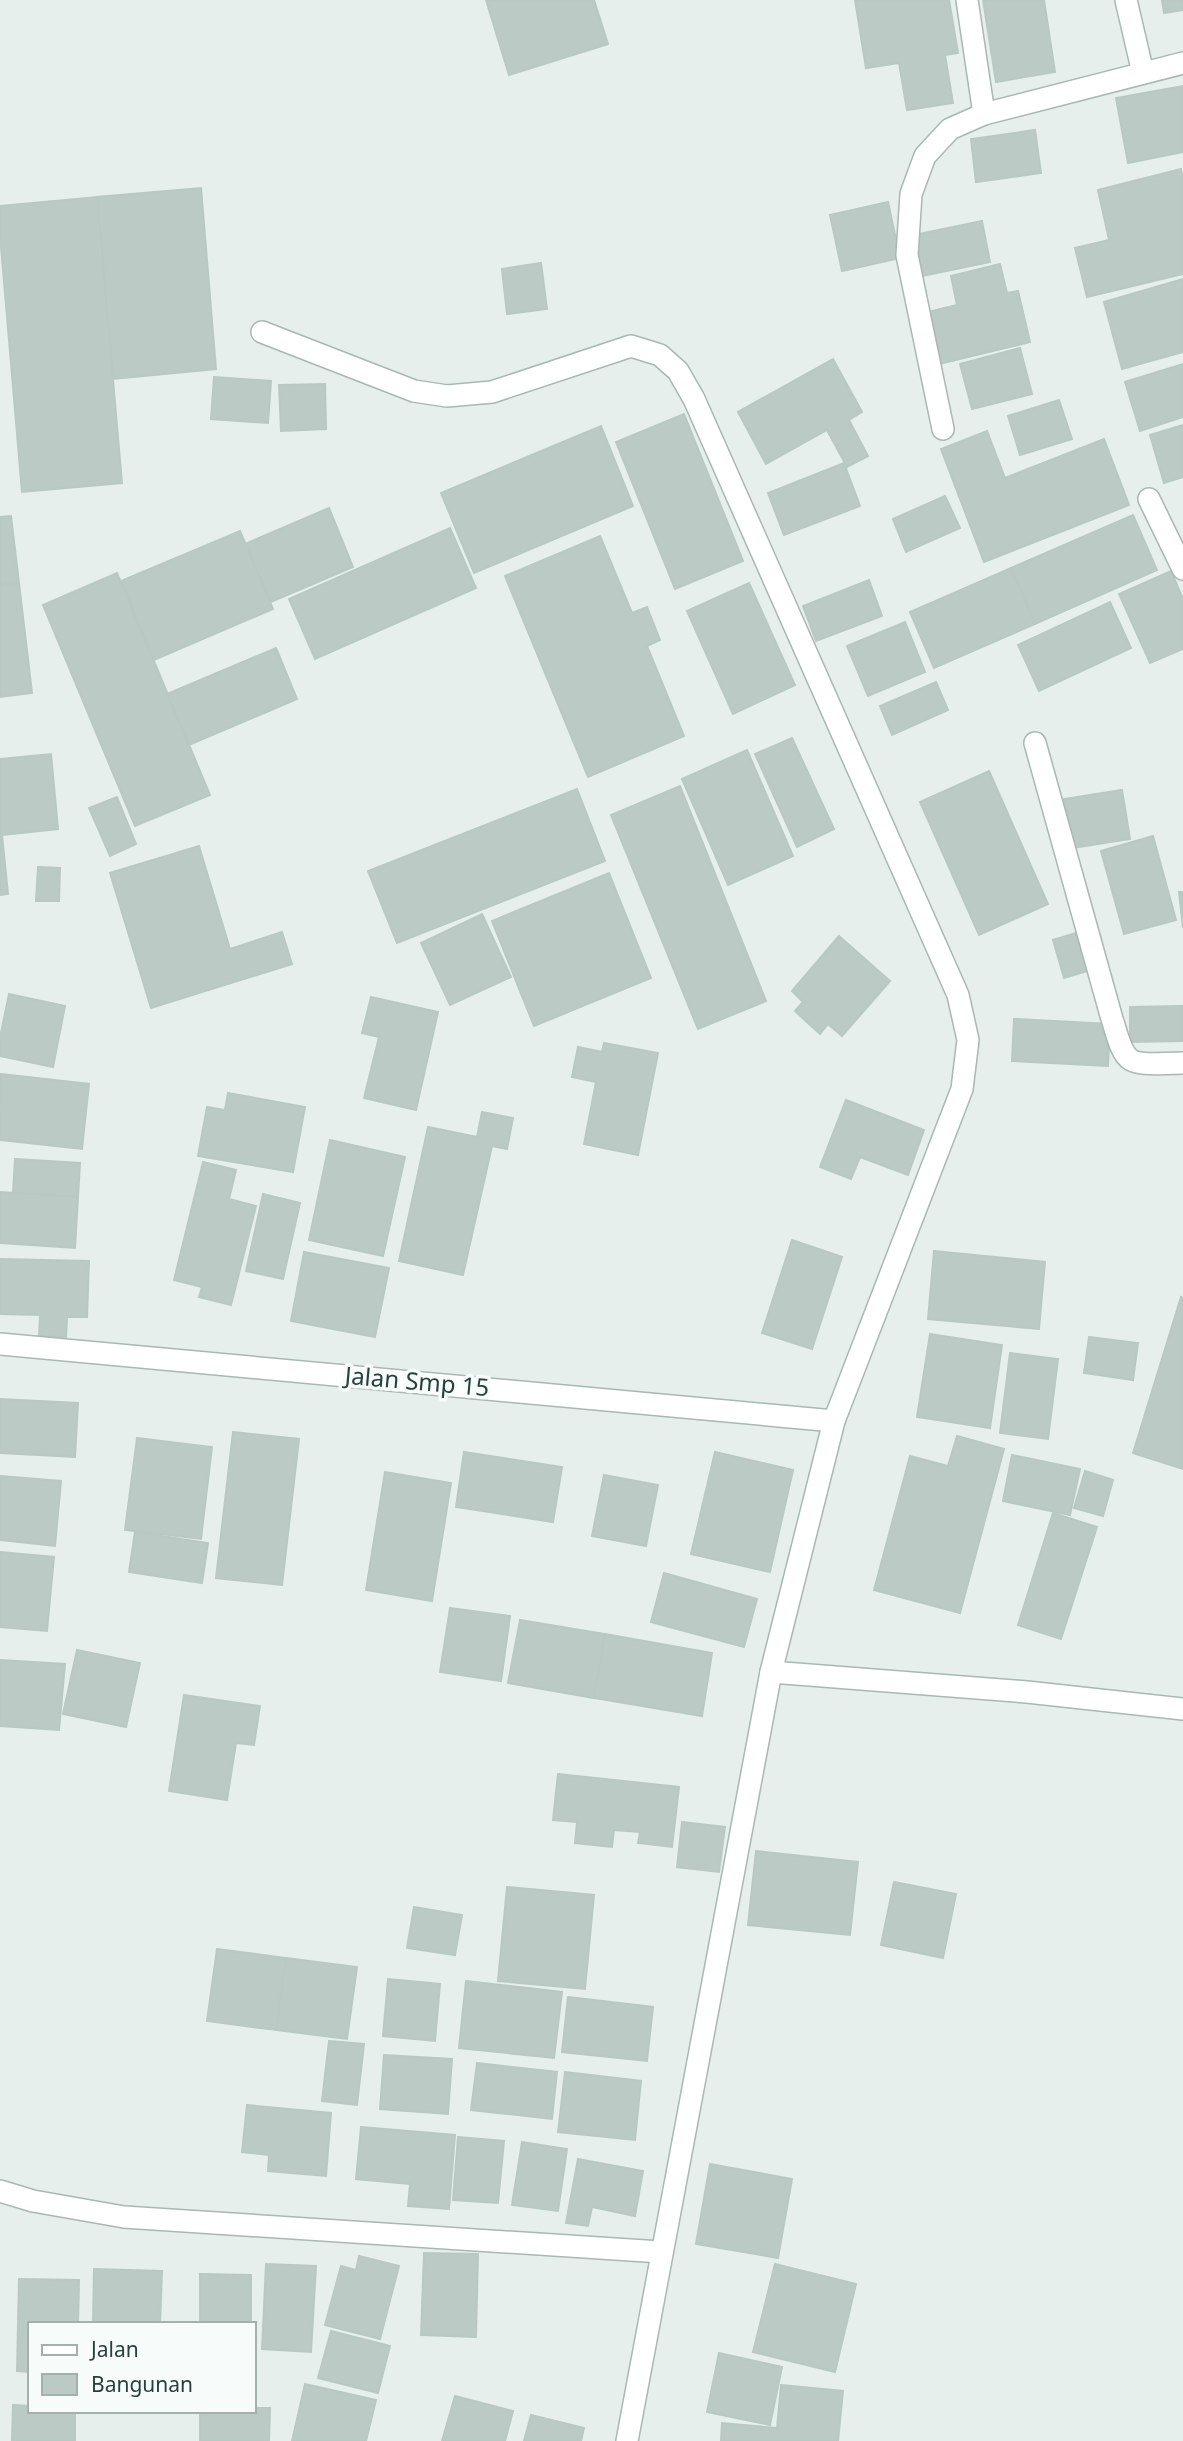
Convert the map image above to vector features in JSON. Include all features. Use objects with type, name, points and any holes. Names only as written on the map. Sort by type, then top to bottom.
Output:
[{"type":"street","points":[[967,0],[984,114]]},
{"type":"street","points":[[1126,0],[1143,73]]},
{"type":"street","points":[[943,429],[907,255],[912,194],[925,156],[950,130],[984,114],[1183,63]]},
{"type":"street","points":[[262,332],[414,391],[447,396],[492,392],[631,346],[660,355],[678,371],[694,399],[958,995],[968,1040],[962,1089],[834,1421],[771,1672],[627,2441]]},
{"type":"street","points":[[1149,499],[1183,569]]},
{"type":"street","points":[[1035,743],[1112,1019],[1125,1053],[1131,1060],[1139,1063],[1183,1063]]},
{"type":"street","name":"Jalan Smp 15","points":[[0,1344],[834,1421]]},
{"type":"street","points":[[771,1672],[1027,1692],[1183,1709]]},
{"type":"street","points":[[0,2191],[33,2201],[124,2217],[661,2252]]},
{"type":"building","points":[[486,0],[594,0],[608,44],[509,75]]},
{"type":"building","points":[[855,0],[949,0],[958,53],[945,55],[953,103],[907,110],[899,63],[866,68]]},
{"type":"building","points":[[983,0],[1044,0],[1055,72],[996,82]]},
{"type":"building","points":[[1162,0],[1183,0],[1183,10],[1164,13]]},
{"type":"building","points":[[1183,86],[1183,152],[1128,163],[1116,98]]},
{"type":"building","points":[[1035,130],[1041,173],[976,182],[971,139]]},
{"type":"building","points":[[1181,169],[1183,274],[1087,297],[1075,248],[1109,240],[1098,190]]},
{"type":"building","points":[[201,188],[216,369],[113,379],[97,197]]},
{"type":"building","points":[[97,197],[122,483],[22,492],[0,235],[0,206]]},
{"type":"building","points":[[888,202],[900,258],[842,271],[830,215]]},
{"type":"building","points":[[982,221],[990,262],[922,276],[914,235]]},
{"type":"building","points":[[541,263],[547,309],[507,314],[502,269]]},
{"type":"building","points":[[1000,264],[1007,293],[1018,291],[1030,342],[939,364],[928,312],[957,305],[951,276]]},
{"type":"building","points":[[1183,279],[1183,352],[1122,369],[1104,302]]},
{"type":"building","points":[[1020,348],[1032,394],[972,409],[960,364]]},
{"type":"building","points":[[833,359],[862,412],[849,420],[868,456],[847,467],[827,430],[766,464],[738,412]]},
{"type":"building","points":[[1183,364],[1183,417],[1140,431],[1125,382]]},
{"type":"building","points":[[214,377],[271,381],[268,423],[211,419]]},
{"type":"building","points":[[325,384],[326,429],[281,431],[279,385]]},
{"type":"building","points":[[1059,400],[1072,439],[1020,455],[1008,416]]},
{"type":"building","points":[[684,414],[743,561],[675,589],[616,442]]},
{"type":"building","points":[[1183,425],[1183,477],[1164,483],[1150,435]]},
{"type":"building","points":[[601,426],[633,506],[474,573],[441,493]]},
{"type":"building","points":[[987,431],[1005,478],[1104,439],[1129,505],[984,562],[941,449]]},
{"type":"building","points":[[844,463],[860,506],[784,535],[768,493]]},
{"type":"building","points":[[945,496],[960,528],[906,552],[893,519]]},
{"type":"building","points":[[329,508],[353,567],[271,602],[245,544]]},
{"type":"building","points":[[1133,515],[1157,570],[1035,624],[1011,568]]},
{"type":"building","points":[[11,516],[19,583],[0,585],[0,517]]},
{"type":"building","points":[[450,528],[476,588],[315,659],[289,599]]},
{"type":"building","points":[[240,531],[273,609],[154,660],[121,581]]},
{"type":"building","points":[[600,536],[632,613],[647,607],[660,640],[647,646],[684,736],[588,777],[505,576]]},
{"type":"building","points":[[1011,568],[1035,624],[934,668],[910,612]]},
{"type":"building","points":[[1171,571],[1183,599],[1183,649],[1150,663],[1119,594]]},
{"type":"building","points":[[117,573],[210,795],[135,826],[43,605]]},
{"type":"building","points":[[869,580],[882,616],[816,641],[803,606]]},
{"type":"building","points":[[19,583],[32,693],[0,697],[0,585]]},
{"type":"building","points":[[749,583],[795,685],[733,714],[687,611]]},
{"type":"building","points":[[1110,602],[1131,648],[1039,691],[1018,645]]},
{"type":"building","points":[[905,622],[925,672],[868,696],[847,646]]},
{"type":"building","points":[[276,648],[297,699],[189,745],[167,694]]},
{"type":"building","points":[[936,682],[948,710],[892,735],[880,706]]},
{"type":"building","points":[[792,738],[834,829],[797,847],[755,754]]},
{"type":"building","points":[[747,750],[793,856],[728,885],[682,779]]},
{"type":"building","points":[[51,754],[58,829],[2,835],[8,894],[0,895],[0,759]]},
{"type":"building","points":[[989,771],[1048,904],[979,935],[920,802]]},
{"type":"building","points":[[680,786],[766,1001],[698,1029],[611,815]]},
{"type":"building","points":[[577,789],[605,861],[397,943],[368,871]]},
{"type":"building","points":[[1122,790],[1130,839],[1072,848],[1064,799]]},
{"type":"building","points":[[117,797],[136,844],[110,856],[89,808]]},
{"type":"building","points":[[1153,836],[1176,920],[1124,934],[1101,851]]},
{"type":"building","points":[[199,846],[230,949],[282,932],[292,964],[151,1008],[110,873]]},
{"type":"building","points":[[38,867],[60,868],[59,901],[36,901]]},
{"type":"building","points":[[609,873],[651,978],[534,1026],[492,921]]},
{"type":"building","points":[[1179,892],[1183,892],[1183,928]]},
{"type":"building","points":[[482,914],[511,977],[450,1005],[421,943]]},
{"type":"building","points":[[1076,933],[1087,971],[1064,978],[1053,940]]},
{"type":"building","points":[[839,936],[890,981],[842,1036],[828,1024],[820,1034],[795,1011],[803,1002],[792,991]]},
{"type":"building","points":[[9,994],[65,1006],[53,1067],[0,1056],[0,1038]]},
{"type":"building","points":[[371,997],[438,1012],[416,1110],[364,1098],[379,1037],[362,1033]]},
{"type":"building","points":[[1183,1006],[1183,1041],[1130,1042],[1130,1007]]},
{"type":"building","points":[[1014,1019],[1110,1024],[1108,1066],[1012,1061]]},
{"type":"building","points":[[604,1043],[658,1053],[638,1155],[584,1144],[596,1082],[572,1077],[578,1047],[602,1052]]},
{"type":"building","points":[[1,1074],[89,1084],[82,1149],[0,1140]]},
{"type":"building","points":[[228,1093],[305,1107],[293,1172],[198,1156],[207,1107],[225,1110]]},
{"type":"building","points":[[846,1100],[924,1130],[908,1175],[860,1157],[851,1179],[820,1167]]},
{"type":"building","points":[[482,1112],[513,1118],[507,1149],[492,1146],[463,1275],[399,1261],[428,1127],[477,1137]]},
{"type":"building","points":[[330,1140],[405,1157],[383,1256],[309,1240]]},
{"type":"building","points":[[15,1159],[80,1163],[78,1197],[13,1193]]},
{"type":"building","points":[[203,1162],[236,1170],[229,1199],[256,1206],[231,1305],[199,1297],[202,1287],[174,1280]]},
{"type":"building","points":[[0,1192],[78,1197],[75,1248],[0,1243]]},
{"type":"building","points":[[263,1194],[300,1203],[283,1279],[246,1271]]},
{"type":"building","points":[[792,1240],[842,1257],[812,1349],[762,1333]]},
{"type":"building","points":[[934,1251],[1045,1262],[1039,1329],[928,1319]]},
{"type":"building","points":[[304,1252],[389,1268],[375,1337],[291,1321]]},
{"type":"building","points":[[0,1259],[89,1261],[87,1317],[67,1317],[66,1337],[39,1336],[40,1315],[0,1314]]},
{"type":"building","points":[[1181,1297],[1183,1298],[1183,1469],[1133,1453]]},
{"type":"building","points":[[930,1334],[1002,1345],[990,1428],[917,1417]]},
{"type":"building","points":[[1089,1337],[1138,1343],[1133,1380],[1084,1373]]},
{"type":"building","points":[[1010,1353],[1058,1359],[1048,1439],[1000,1433]]},
{"type":"building","points":[[0,1399],[78,1403],[75,1457],[0,1453]]},
{"type":"building","points":[[233,1432],[299,1439],[282,1585],[216,1578]]},
{"type":"building","points":[[957,1436],[1004,1449],[960,1613],[874,1590],[910,1456],[948,1466]]},
{"type":"building","points":[[137,1438],[212,1447],[201,1539],[125,1530]]},
{"type":"building","points":[[464,1452],[562,1467],[553,1522],[456,1507]]},
{"type":"building","points":[[715,1452],[793,1470],[770,1572],[691,1554]]},
{"type":"building","points":[[1012,1455],[1080,1469],[1070,1515],[1003,1501]]},
{"type":"building","points":[[1085,1471],[1113,1480],[1103,1516],[1074,1508]]},
{"type":"building","points":[[385,1472],[451,1483],[432,1601],[366,1590]]},
{"type":"building","points":[[604,1475],[658,1485],[646,1546],[592,1536]]},
{"type":"building","points":[[0,1476],[61,1481],[55,1546],[0,1540]]},
{"type":"building","points":[[1053,1513],[1097,1527],[1061,1639],[1018,1625]]},
{"type":"building","points":[[135,1532],[208,1543],[202,1583],[129,1572]]},
{"type":"building","points":[[0,1552],[54,1557],[47,1631],[0,1627]]},
{"type":"building","points":[[664,1573],[757,1599],[744,1647],[651,1622]]},
{"type":"building","points":[[450,1608],[510,1616],[501,1681],[440,1672]]},
{"type":"building","points":[[520,1620],[605,1634],[594,1698],[508,1683]]},
{"type":"building","points":[[605,1634],[712,1653],[702,1716],[594,1698]]},
{"type":"building","points":[[77,1650],[140,1663],[126,1727],[63,1714]]},
{"type":"building","points":[[0,1660],[65,1664],[59,1730],[0,1726]]},
{"type":"building","points":[[184,1695],[260,1706],[254,1745],[236,1743],[227,1800],[169,1791]]},
{"type":"building","points":[[558,1774],[679,1787],[672,1847],[638,1843],[640,1832],[614,1830],[612,1847],[575,1843],[577,1822],[553,1820]]},
{"type":"building","points":[[682,1822],[725,1827],[719,1872],[677,1867]]},
{"type":"building","points":[[756,1851],[858,1862],[850,1935],[748,1925]]},
{"type":"building","points":[[894,1882],[956,1894],[943,1958],[881,1945]]},
{"type":"building","points":[[507,1887],[594,1895],[585,1989],[498,1981]]},
{"type":"building","points":[[414,1907],[462,1915],[455,1955],[407,1948]]},
{"type":"building","points":[[217,1949],[286,1958],[276,2030],[207,2021]]},
{"type":"building","points":[[286,1958],[357,1967],[347,2039],[276,2030]]},
{"type":"building","points":[[388,1979],[440,1984],[435,2041],[383,2036]]},
{"type":"building","points":[[466,1981],[562,1992],[554,2058],[459,2048]]},
{"type":"building","points":[[568,1997],[653,2007],[647,2061],[562,2052]]},
{"type":"building","points":[[329,2041],[364,2044],[357,2105],[322,2101]]},
{"type":"building","points":[[384,2055],[452,2059],[448,2114],[380,2109]]},
{"type":"building","points":[[477,2063],[557,2072],[552,2119],[471,2110]]},
{"type":"building","points":[[565,2072],[641,2081],[635,2140],[558,2132]]},
{"type":"building","points":[[247,2105],[331,2113],[326,2176],[268,2171],[269,2155],[242,2152]]},
{"type":"building","points":[[361,2127],[455,2135],[449,2209],[408,2206],[410,2184],[356,2179]]},
{"type":"building","points":[[458,2137],[504,2141],[498,2203],[453,2200]]},
{"type":"building","points":[[522,2142],[567,2149],[558,2211],[512,2205]]},
{"type":"building","points":[[578,2159],[643,2171],[635,2216],[592,2207],[588,2226],[566,2223]]},
{"type":"building","points":[[710,2164],[792,2179],[778,2258],[696,2244]]},
{"type":"building","points":[[424,2253],[478,2254],[476,2337],[421,2335]]},
{"type":"building","points":[[359,2256],[399,2266],[380,2339],[325,2325],[341,2266],[356,2270]]},
{"type":"building","points":[[266,2264],[316,2266],[311,2352],[262,2349]]},
{"type":"building","points":[[775,2264],[856,2284],[835,2372],[753,2352]]},
{"type":"building","points":[[94,2269],[162,2271],[160,2322],[93,2322]]},
{"type":"building","points":[[200,2274],[251,2275],[251,2322],[200,2322]]},
{"type":"building","points":[[19,2279],[79,2280],[78,2322],[28,2322],[28,2372],[17,2371]]},
{"type":"building","points":[[331,2331],[390,2346],[378,2393],[318,2378]]},
{"type":"building","points":[[719,2353],[782,2367],[770,2425],[707,2412]]},
{"type":"building","points":[[305,2384],[376,2400],[366,2441],[292,2441]]},
{"type":"building","points":[[781,2385],[843,2391],[838,2441],[721,2441],[722,2423],[777,2428]]},
{"type":"building","points":[[455,2396],[513,2411],[505,2441],[442,2441]]},
{"type":"building","points":[[13,2405],[28,2406],[28,2413],[75,2413],[75,2441],[12,2441]]},
{"type":"building","points":[[256,2408],[270,2408],[269,2441],[200,2441],[200,2413],[256,2413]]},
{"type":"building","points":[[531,2415],[584,2428],[581,2441],[524,2441]]}]
